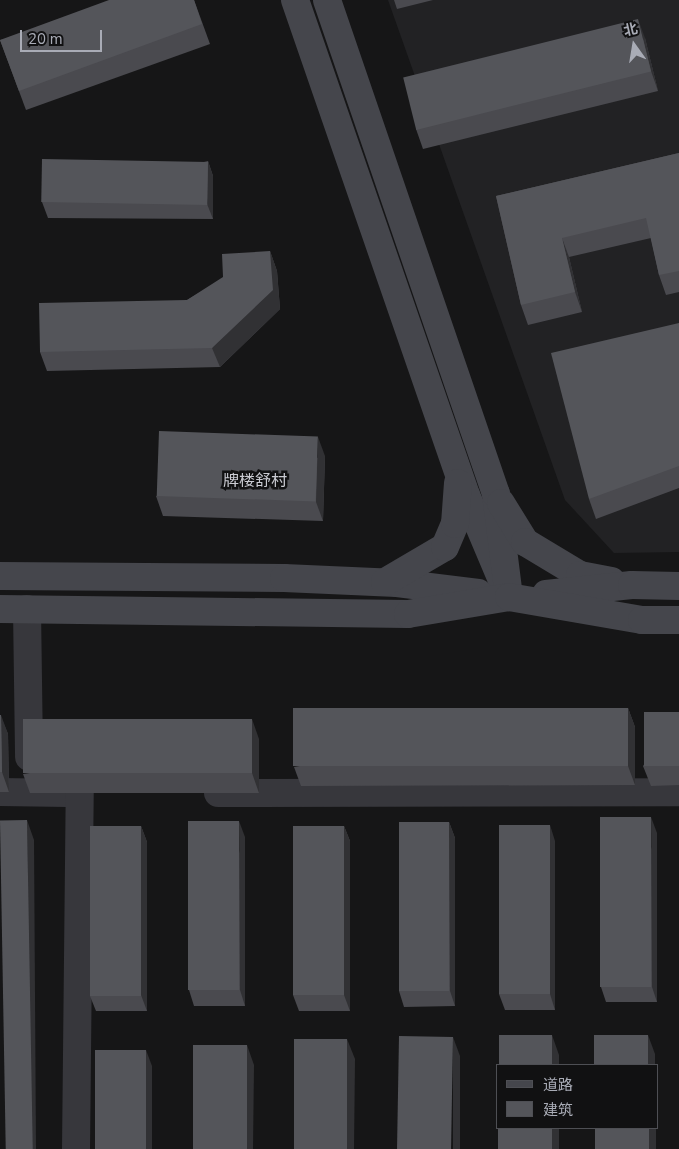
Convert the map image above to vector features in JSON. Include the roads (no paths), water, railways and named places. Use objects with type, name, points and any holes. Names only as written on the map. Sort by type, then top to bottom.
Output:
[{"type":"main road","points":[[295,0],[459,474],[509,597]]},
{"type":"main road","points":[[327,0],[490,479],[507,517],[525,542],[580,575],[632,585]]},
{"type":"main road","points":[[385,582],[445,547],[455,524],[459,474]]},
{"type":"main road","points":[[490,479],[509,597]]},
{"type":"main road","points":[[0,576],[385,582],[509,597],[642,620],[679,620]]},
{"type":"main road","points":[[0,609],[408,614],[509,597],[632,585],[679,586]]},
{"type":"street","points":[[27,609],[30,793]]},
{"type":"street","points":[[0,792],[110,793]]},
{"type":"street","points":[[189,793],[679,792]]},
{"type":"street","points":[[76,1149],[80,793]]},
{"type":"district","name":"牌楼舒村","points":[[255,481]]}]
